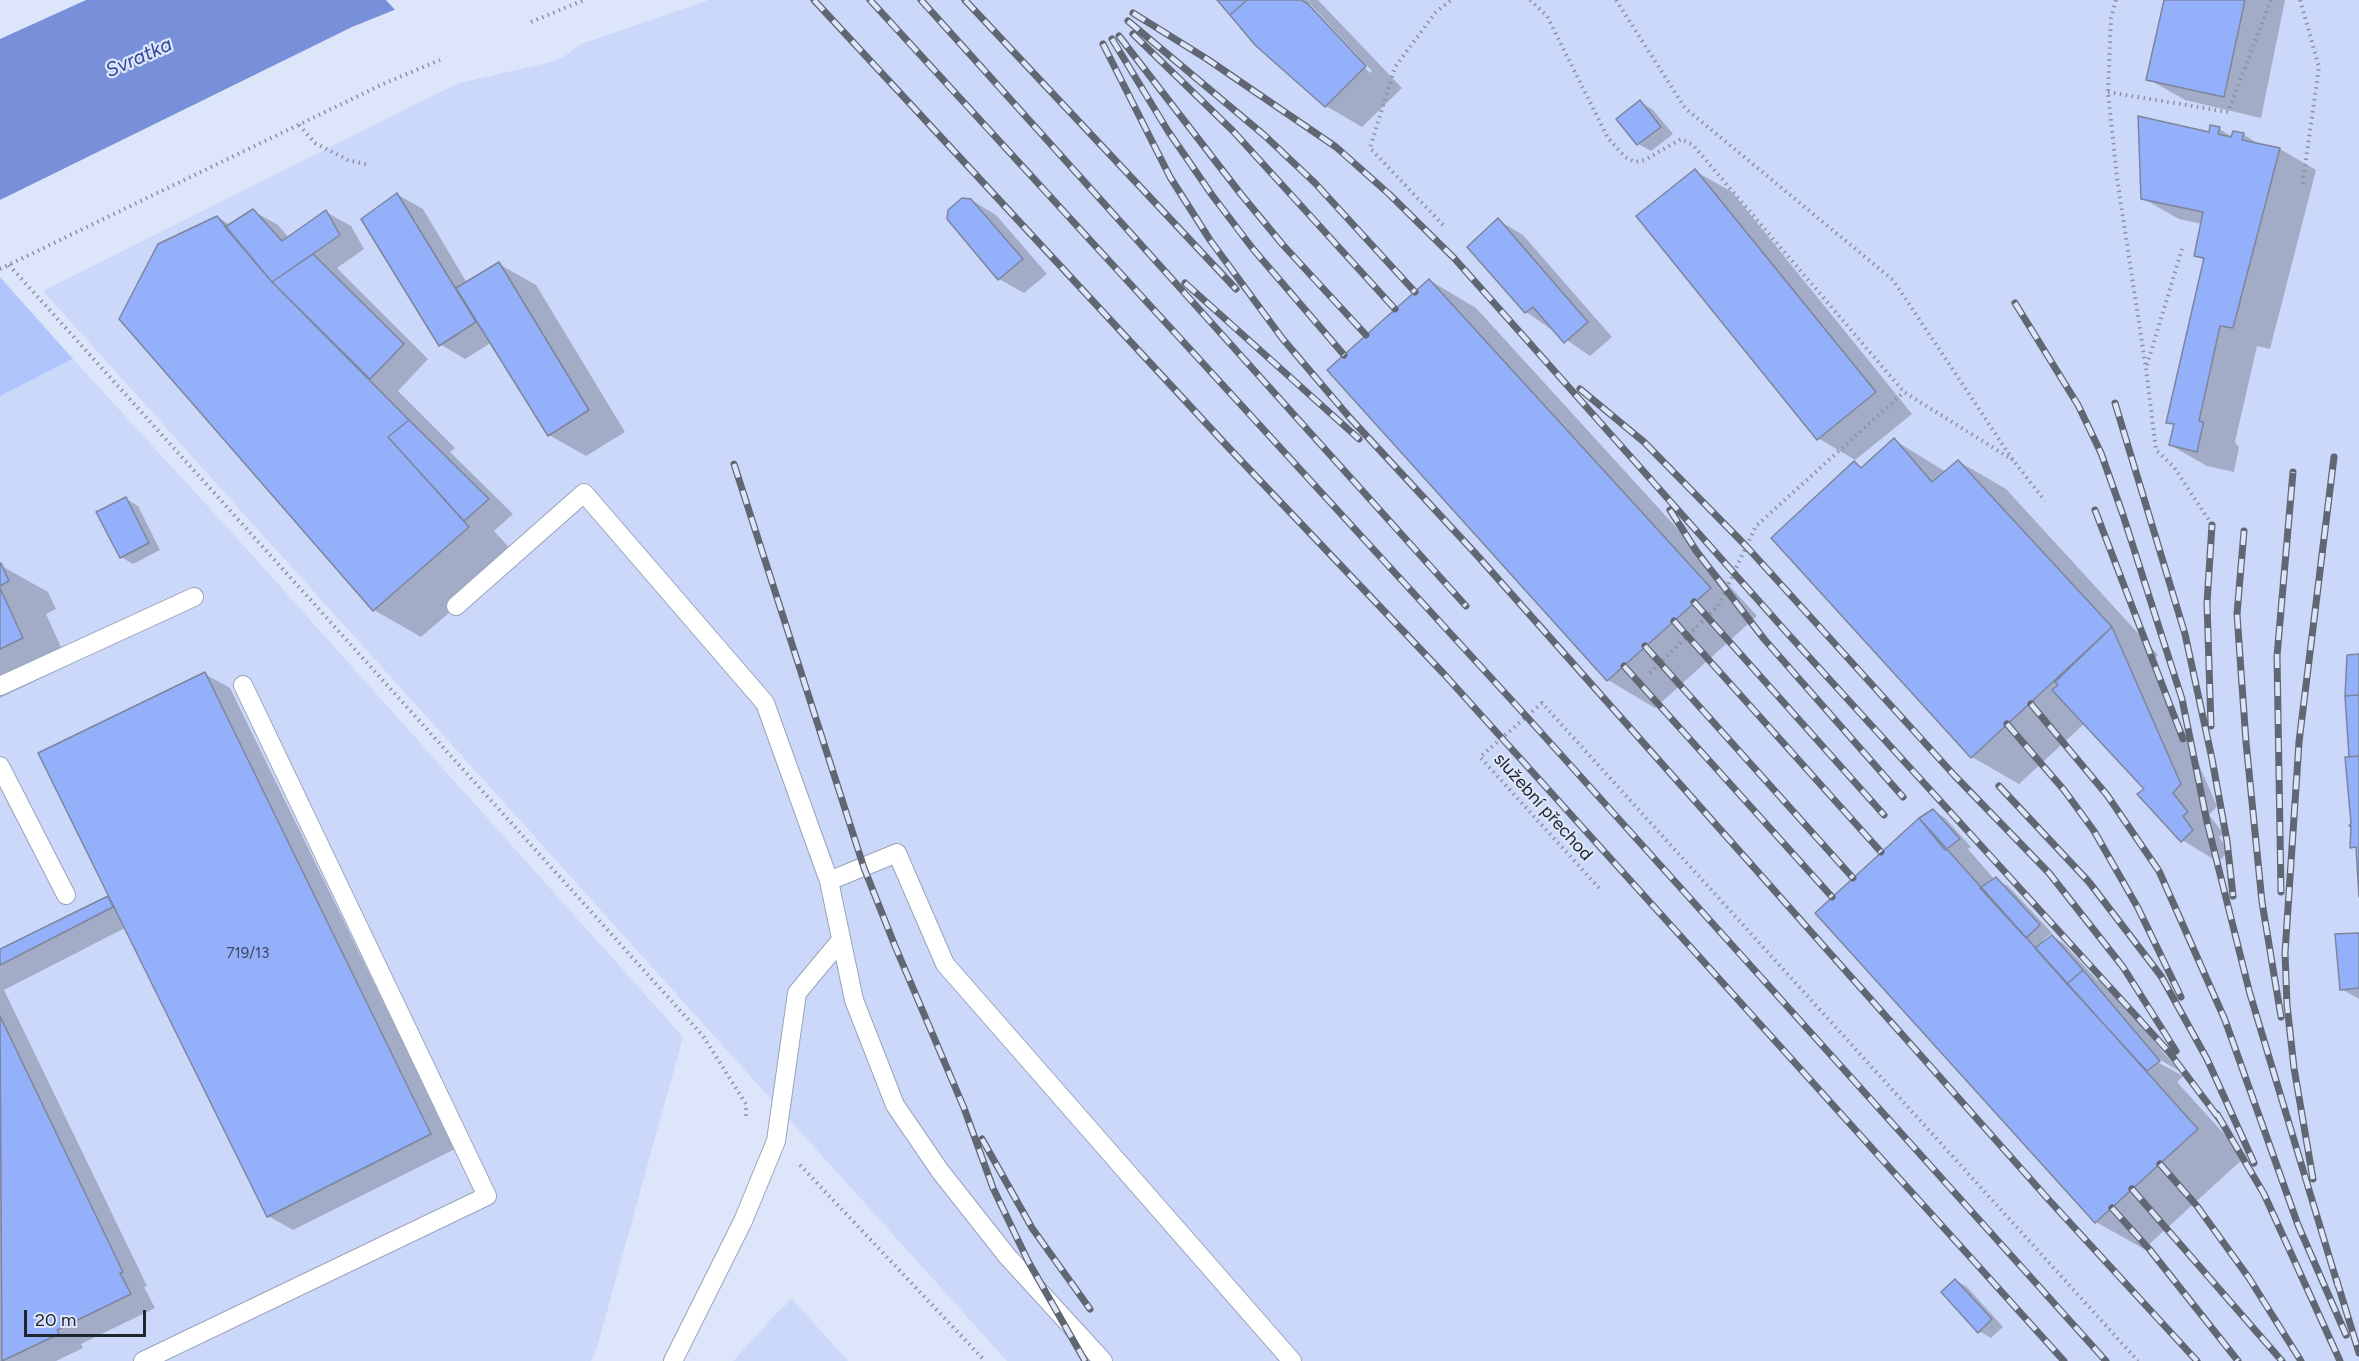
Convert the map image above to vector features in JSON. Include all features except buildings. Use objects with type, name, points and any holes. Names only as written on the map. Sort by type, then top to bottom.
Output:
[{"type":"lane","points":[[456,606],[584,493],[765,703],[829,881],[854,1000],[895,1105],[940,1171],[1006,1256],[1103,1361]]},
{"type":"lane","points":[[0,686],[194,597]]},
{"type":"lane","points":[[142,1361],[487,1196],[243,685]]},
{"type":"lane","points":[[0,766],[66,895]]},
{"type":"lane","points":[[829,881],[897,854],[945,964],[1293,1361]]},
{"type":"lane","points":[[673,1361],[742,1221],[776,1141],[797,993],[841,939]]},
{"type":"path","points":[[531,22],[584,0]]},
{"type":"path","points":[[1443,225],[1370,148],[1395,67],[1435,13],[1451,0]]},
{"type":"path","points":[[1530,0],[1547,16],[1608,138],[1625,157],[1635,162],[1645,160],[1681,139],[1694,145],[1904,392],[2013,460]]},
{"type":"path","points":[[1616,0],[1685,108],[1893,280],[2013,460],[2045,501]]},
{"type":"path","points":[[2116,0],[2111,18],[2108,92],[2117,178],[2156,450],[2174,467],[2212,525]]},
{"type":"path","points":[[2108,92],[2228,111],[2271,0]]},
{"type":"path","points":[[2300,0],[2319,67],[2301,189]]},
{"type":"path","points":[[0,269],[440,60]]},
{"type":"path","points":[[299,125],[315,143],[348,160],[369,165]]},
{"type":"path","points":[[2146,369],[2182,249]]},
{"type":"path","points":[[9,265],[703,1036],[746,1104],[746,1123]]},
{"type":"path","points":[[1650,673],[1718,606],[1756,526],[1904,392]]},
{"type":"path","name":"služební přechod","points":[[1599,888],[1480,757],[1542,703],[2138,1361]]},
{"type":"path","points":[[776,1141],[864,1230],[985,1361]]},
{"type":"shaded area","points":[[709,0],[2359,0],[2359,1361],[1007,1361],[43,291],[460,83],[547,63],[565,56],[581,44]]},
{"type":"shaded area","points":[[0,277],[73,359],[0,396]]},
{"type":"shaded area","points":[[73,359],[245,547],[683,1037],[597,1347],[591,1361],[0,1361],[0,396]]},
{"type":"shaded area","points":[[792,1299],[848,1361],[733,1361],[775,1315]]},
{"type":"water","name":"Svratka","points":[[86,0],[419,0],[352,27],[0,200],[0,39]]},
{"type":"pier","points":[[386,0],[422,0],[397,12]]},
{"type":"railway","points":[[814,0],[1228,447],[1444,674],[2064,1361]]},
{"type":"railway","points":[[870,0],[1527,717],[2106,1361]]},
{"type":"railway","points":[[921,0],[1466,606]]},
{"type":"railway","points":[[965,0],[1236,289]]},
{"type":"railway","points":[[1133,13],[1207,59],[1336,147],[1389,194],[1454,258],[1789,635],[2169,1052],[2221,1121]]},
{"type":"railway","points":[[1128,21],[1264,135],[1315,183],[1415,292]]},
{"type":"railway","points":[[1133,34],[1233,131],[1395,309]]},
{"type":"railway","points":[[1119,36],[1240,193],[1283,245],[1366,335]]},
{"type":"railway","points":[[1112,39],[1168,131],[1212,195],[1253,249],[1344,355]]},
{"type":"railway","points":[[1103,44],[1170,177],[1210,240],[1282,338],[1350,418],[1475,553],[2048,1199],[2197,1361]]},
{"type":"railway","points":[[1185,283],[1359,439]]},
{"type":"railway","points":[[2015,303],[2078,405],[2101,453],[2123,515],[2182,699],[2207,822],[2250,994],[2338,1286]]},
{"type":"railway","points":[[1580,389],[1644,442],[1746,546],[1954,775],[2049,873],[2123,967],[2176,1051]]},
{"type":"railway","points":[[2115,403],[2185,634],[2212,759],[2227,841],[2233,896]]},
{"type":"railway","points":[[2313,1179],[2294,1068],[2287,1005],[2285,953],[2299,742],[2334,457]]},
{"type":"railway","points":[[734,464],[864,868],[964,1108],[993,1188],[1028,1261],[1085,1361]]},
{"type":"railway","points":[[2281,892],[2277,656],[2293,472]]},
{"type":"railway","points":[[1670,510],[1697,552],[1764,639],[1903,797]]},
{"type":"railway","points":[[2095,510],[2183,739]]},
{"type":"railway","points":[[2211,726],[2207,603],[2212,525]]},
{"type":"railway","points":[[2244,531],[2237,614],[2246,742],[2262,902],[2281,1017]]},
{"type":"railway","points":[[1694,602],[1884,815]]},
{"type":"railway","points":[[1674,621],[1881,852]]},
{"type":"railway","points":[[1645,646],[1853,878]]},
{"type":"railway","points":[[1624,666],[1832,897]]},
{"type":"railway","points":[[2031,704],[2107,795],[2159,871],[2225,1020],[2298,1225],[2346,1335]]},
{"type":"railway","points":[[2007,724],[2064,790],[2094,831],[2138,908],[2181,997]]},
{"type":"railway","points":[[1999,786],[2089,882],[2161,976],[2207,1059],[2254,1163]]},
{"type":"railway","points":[[2217,1114],[2264,1194],[2340,1361]]},
{"type":"railway","points":[[982,1139],[1032,1228],[1090,1309]]},
{"type":"railway","points":[[2160,1164],[2197,1206],[2249,1278],[2301,1361]]},
{"type":"railway","points":[[2132,1189],[2282,1361]]},
{"type":"railway","points":[[2112,1208],[2150,1250],[2238,1361]]},
{"type":"railway","points":[[2336,1278],[2359,1353]]}]
